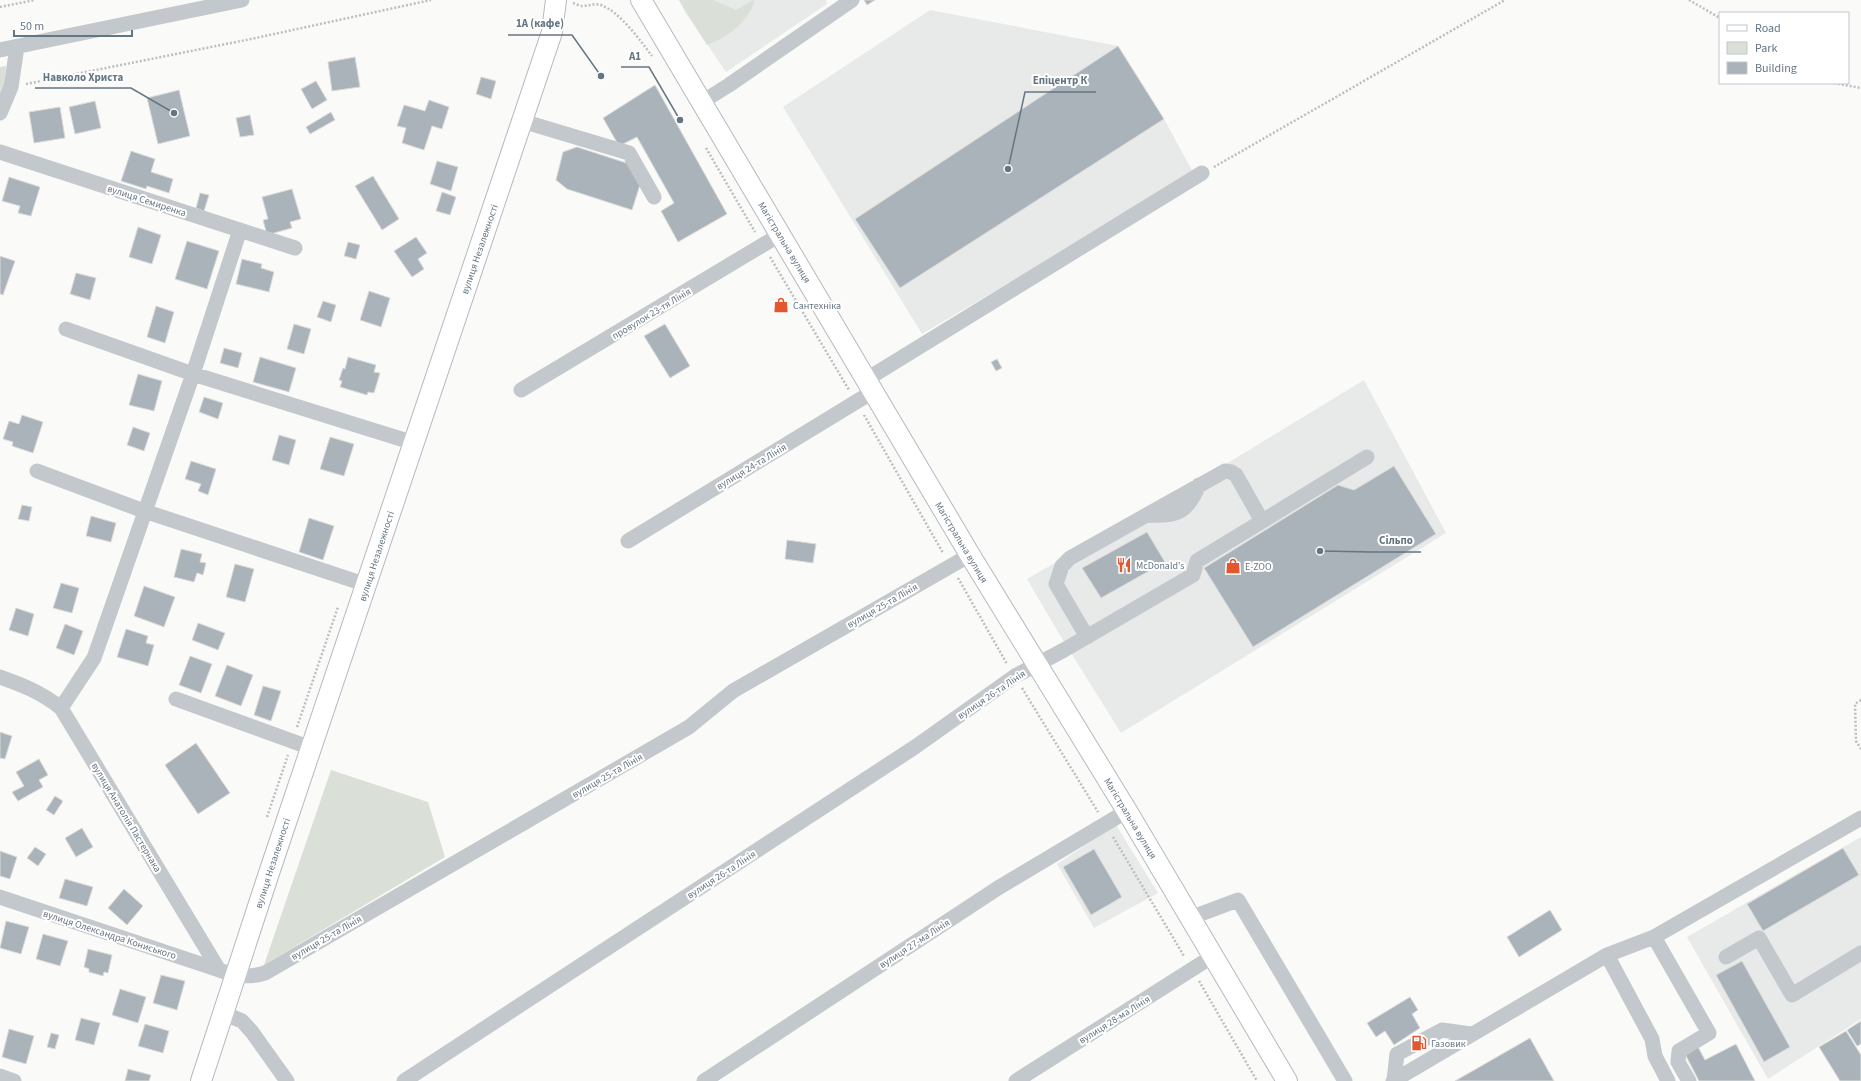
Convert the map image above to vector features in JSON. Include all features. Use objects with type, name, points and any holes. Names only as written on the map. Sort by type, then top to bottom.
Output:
[{"type":"main road","points":[[552,32],[556,0]]},
{"type":"main road","name":"Магістральна вулиця","points":[[641,0],[970,555],[1127,812],[1287,1081]]},
{"type":"main road","points":[[552,32],[577,3]]},
{"type":"main road","name":"вулиця Незалежності","points":[[201,1081],[223,1013],[227,973],[311,748],[552,32]]},
{"type":"street","points":[[0,50],[242,0]]},
{"type":"street","points":[[702,102],[852,0]]},
{"type":"street","points":[[0,113],[11,87],[17,47]]},
{"type":"street","points":[[522,120],[629,153],[654,197]]},
{"type":"street","name":"вулиця Семиренка","points":[[0,152],[295,248]]},
{"type":"street","name":"вулиця 24-та Лінія","points":[[628,541],[1202,174]]},
{"type":"street","points":[[61,708],[94,658],[193,374],[240,230]]},
{"type":"street","name":"провулок 23-тя Лінія","points":[[521,390],[763,246],[780,234]]},
{"type":"street","points":[[66,329],[193,374],[414,443]]},
{"type":"street","name":"вулиця 26-та Лінія","points":[[404,1081],[902,755],[1015,676],[1193,575],[1197,561],[1367,457]]},
{"type":"street","points":[[36,471],[144,511],[367,584]]},
{"type":"street","points":[[1086,637],[1056,584],[1062,566],[1070,558],[1219,473],[1231,472],[1236,475],[1262,521]]},
{"type":"street","name":"вулиця 25-та Лінія","points":[[227,973],[255,976],[265,973],[689,727],[733,690],[970,555]]},
{"type":"street","name":"вулиця Анатолія Пастернака","points":[[0,677],[25,685],[45,696],[61,708],[227,973]]},
{"type":"street","points":[[176,698],[311,748]]},
{"type":"street","name":"вулиця 27-ма Лінія","points":[[704,1081],[998,888],[1127,812]]},
{"type":"street","points":[[1394,1081],[1471,1034],[1607,955],[1654,937],[1861,818]]},
{"type":"street","name":"вулиця Олександра Кониського","points":[[0,897],[227,973]]},
{"type":"street","points":[[1190,918],[1238,900],[1345,1081]]},
{"type":"street","points":[[1654,937],[1709,1033],[1679,1051],[1678,1062],[1689,1081]]},
{"type":"street","points":[[1726,957],[1759,938],[1792,995],[1861,952]]},
{"type":"street","points":[[1607,955],[1652,1039],[1655,1056],[1668,1081]]},
{"type":"street","name":"вулиця 28-ма Лінія","points":[[1016,1081],[1213,956]]},
{"type":"street","points":[[223,1013],[242,1021],[247,1026],[287,1081]]},
{"type":"street","points":[[1394,1081],[1397,1054],[1442,1030],[1471,1034]]},
{"type":"street","points":[[0,1076],[14,1081]]},
{"type":"path","points":[[0,7],[35,0]]},
{"type":"path","points":[[11,87],[250,39],[431,0]]},
{"type":"path","points":[[1202,174],[1505,0]]},
{"type":"path","points":[[1689,0],[1719,17]]},
{"type":"path","points":[[577,3],[601,5],[617,16],[643,43],[654,58]]},
{"type":"path","points":[[1839,84],[1861,88]]},
{"type":"path","points":[[704,144],[763,246]]},
{"type":"path","points":[[1861,700],[1855,704],[1856,741],[1861,749]]},
{"type":"shaded area","points":[[679,0],[826,0],[827,4],[726,72],[685,12]]},
{"type":"shaded area","points":[[930,10],[1118,46],[1164,119],[1194,174],[922,334],[783,107]]},
{"type":"shaded area","points":[[1364,380],[1446,533],[1121,733],[1027,579],[1226,464]]},
{"type":"shaded area","points":[[1116,825],[1158,893],[1094,928],[1057,864]]},
{"type":"shaded area","points":[[1861,837],[1861,1019],[1768,1079],[1687,937]]},
{"type":"green space","points":[[679,0],[713,0],[736,10],[753,0],[754,4],[741,24],[729,34],[707,45]]},
{"type":"green space","points":[[6,66],[3,95],[0,101],[0,67]]},
{"type":"green space","points":[[331,770],[428,802],[445,857],[264,965]]},
{"type":"building","points":[[864,0],[875,0],[867,5]]},
{"type":"building","points":[[1118,46],[1164,119],[900,288],[855,219]]},
{"type":"building","points":[[355,57],[360,87],[332,91],[328,62]]},
{"type":"building","points":[[481,77],[496,81],[491,99],[476,94]]},
{"type":"building","points":[[316,81],[327,100],[312,109],[301,89]]},
{"type":"building","points":[[655,85],[727,214],[678,242],[661,211],[674,203],[637,137],[619,146],[603,118]]},
{"type":"building","points":[[179,90],[190,136],[158,144],[147,98]]},
{"type":"building","points":[[429,100],[449,107],[442,129],[432,126],[424,150],[402,143],[406,128],[397,126],[404,105],[425,111]]},
{"type":"building","points":[[95,101],[101,128],[75,134],[69,107]]},
{"type":"building","points":[[60,107],[65,138],[34,143],[29,112]]},
{"type":"building","points":[[331,112],[335,120],[310,134],[306,127]]},
{"type":"building","points":[[250,115],[254,135],[240,137],[236,118]]},
{"type":"building","points":[[577,147],[645,169],[632,210],[567,189],[556,180],[563,152]]},
{"type":"building","points":[[131,151],[155,159],[151,172],[173,179],[169,193],[147,186],[146,189],[121,181]]},
{"type":"building","points":[[437,161],[458,167],[451,191],[430,184]]},
{"type":"building","points":[[373,176],[399,219],[382,230],[355,186]]},
{"type":"building","points":[[9,177],[40,187],[31,216],[18,213],[20,206],[2,201]]},
{"type":"building","points":[[292,189],[301,219],[290,222],[292,228],[267,235],[263,220],[268,219],[262,197]]},
{"type":"building","points":[[442,192],[456,197],[450,215],[436,211]]},
{"type":"building","points":[[200,193],[209,195],[204,211],[196,208]]},
{"type":"building","points":[[138,227],[161,235],[152,264],[129,257]]},
{"type":"building","points":[[416,237],[427,253],[418,259],[424,269],[412,277],[394,251]]},
{"type":"building","points":[[187,241],[219,251],[207,289],[175,279]]},
{"type":"building","points":[[348,242],[360,245],[356,259],[344,256]]},
{"type":"building","points":[[0,256],[15,261],[3,295],[0,294]]},
{"type":"building","points":[[242,259],[262,264],[261,268],[274,272],[269,292],[236,284]]},
{"type":"building","points":[[76,273],[96,278],[90,300],[70,294]]},
{"type":"building","points":[[369,291],[390,298],[381,327],[360,320]]},
{"type":"building","points":[[323,301],[336,305],[331,322],[317,317]]},
{"type":"building","points":[[156,306],[174,312],[165,343],[147,337]]},
{"type":"building","points":[[294,324],[311,329],[304,354],[287,349]]},
{"type":"building","points":[[665,324],[690,366],[670,378],[644,336]]},
{"type":"building","points":[[224,348],[242,353],[238,368],[220,363]]},
{"type":"building","points":[[260,357],[296,368],[289,392],[253,382]]},
{"type":"building","points":[[348,357],[376,365],[374,372],[380,373],[374,393],[368,392],[367,395],[340,387],[342,381],[339,380],[343,368],[345,369]]},
{"type":"building","points":[[997,359],[1002,368],[996,371],[991,362]]},
{"type":"building","points":[[138,374],[162,381],[154,411],[129,405]]},
{"type":"building","points":[[204,397],[223,403],[218,419],[199,412]]},
{"type":"building","points":[[22,415],[43,422],[33,453],[12,446],[13,442],[3,439],[9,421],[19,424]]},
{"type":"building","points":[[133,427],[150,433],[144,451],[127,445]]},
{"type":"building","points":[[279,435],[296,440],[289,465],[272,460]]},
{"type":"building","points":[[330,437],[354,444],[344,476],[320,469]]},
{"type":"building","points":[[191,461],[216,469],[208,495],[198,491],[201,484],[185,479]]},
{"type":"building","points":[[1394,466],[1436,534],[1253,647],[1204,568],[1338,485],[1354,490]]},
{"type":"building","points":[[22,505],[32,507],[29,521],[18,519]]},
{"type":"building","points":[[91,516],[116,523],[111,542],[86,536]]},
{"type":"building","points":[[309,518],[334,526],[323,560],[299,552]]},
{"type":"building","name":"McDonald's","points":[[1147,532],[1165,562],[1101,598],[1082,568]]},
{"type":"building","points":[[787,540],[816,544],[813,563],[785,559]]},
{"type":"building","points":[[181,549],[202,554],[200,562],[206,563],[203,575],[197,573],[194,582],[174,577]]},
{"type":"building","points":[[235,564],[254,569],[245,602],[226,597]]},
{"type":"building","points":[[61,583],[79,588],[72,613],[53,608]]},
{"type":"building","points":[[144,586],[175,597],[164,627],[134,616]]},
{"type":"building","points":[[16,608],[34,614],[28,636],[9,630]]},
{"type":"building","points":[[198,623],[225,633],[218,650],[192,640]]},
{"type":"building","points":[[65,624],[83,631],[74,655],[56,648]]},
{"type":"building","points":[[126,629],[148,636],[146,643],[154,645],[148,666],[117,657]]},
{"type":"building","points":[[190,656],[212,664],[201,693],[179,685]]},
{"type":"building","points":[[227,665],[253,675],[241,706],[215,696]]},
{"type":"building","points":[[263,686],[281,691],[271,721],[254,715]]},
{"type":"building","points":[[0,732],[12,736],[5,759],[0,758]]},
{"type":"building","points":[[196,743],[230,793],[198,814],[165,765]]},
{"type":"building","points":[[39,759],[48,775],[39,780],[43,787],[18,801],[12,792],[24,786],[16,772]]},
{"type":"building","points":[[55,796],[63,801],[54,815],[46,810]]},
{"type":"building","points":[[82,828],[93,847],[76,857],[65,838]]},
{"type":"building","points":[[35,847],[46,854],[38,866],[27,858]]},
{"type":"building","points":[[1843,848],[1859,875],[1763,931],[1747,904]]},
{"type":"building","points":[[1094,849],[1122,897],[1091,915],[1063,867]]},
{"type":"building","points":[[0,851],[17,857],[10,879],[0,876]]},
{"type":"building","points":[[65,879],[93,887],[87,906],[59,898]]},
{"type":"building","points":[[124,889],[143,906],[127,925],[108,908]]},
{"type":"building","points":[[1550,910],[1562,930],[1519,957],[1507,937]]},
{"type":"building","points":[[6,921],[29,927],[21,954],[0,948]]},
{"type":"building","points":[[43,934],[68,941],[60,966],[36,959]]},
{"type":"building","points":[[88,949],[112,955],[108,973],[104,972],[103,976],[89,972],[89,969],[84,967]]},
{"type":"building","points":[[1742,961],[1790,1047],[1764,1062],[1716,975]]},
{"type":"building","points":[[161,975],[185,981],[177,1010],[153,1003]]},
{"type":"building","points":[[120,989],[146,997],[138,1023],[112,1015]]},
{"type":"building","points":[[1410,997],[1418,1010],[1412,1014],[1420,1028],[1394,1045],[1385,1031],[1376,1037],[1367,1023]]},
{"type":"building","points":[[81,1018],[100,1023],[94,1045],[75,1040]]},
{"type":"building","points":[[1861,1021],[1861,1044],[1857,1046],[1847,1030]]},
{"type":"building","points":[[145,1024],[169,1031],[163,1053],[138,1046]]},
{"type":"building","points":[[9,1029],[34,1036],[26,1064],[2,1057]]},
{"type":"building","points":[[1846,1031],[1861,1055],[1861,1081],[1840,1081],[1819,1047]]},
{"type":"building","points":[[51,1033],[59,1035],[55,1049],[47,1047]]},
{"type":"building","points":[[1530,1038],[1554,1081],[1455,1081]]},
{"type":"building","points":[[1736,1044],[1755,1081],[1699,1081],[1685,1054],[1698,1047],[1705,1060]]},
{"type":"building","points":[[128,1069],[151,1075],[149,1081],[125,1081]]},
{"type":"place","name":"1А (кафе)","points":[[601,76]]},
{"type":"place","name":"Навколо Христа","points":[[174,113]]},
{"type":"place","name":"А1","points":[[680,120]]},
{"type":"place","name":"Епіцентр К","points":[[1008,169]]},
{"type":"place","name":"Сантехніка","points":[[781,305]]},
{"type":"place","name":"Сільпо","points":[[1320,551]]},
{"type":"place","name":"McDonald's","points":[[1124,565]]},
{"type":"place","name":"E-ZOO","points":[[1233,566]]},
{"type":"place","name":"Газовик","points":[[1419,1043]]}]
